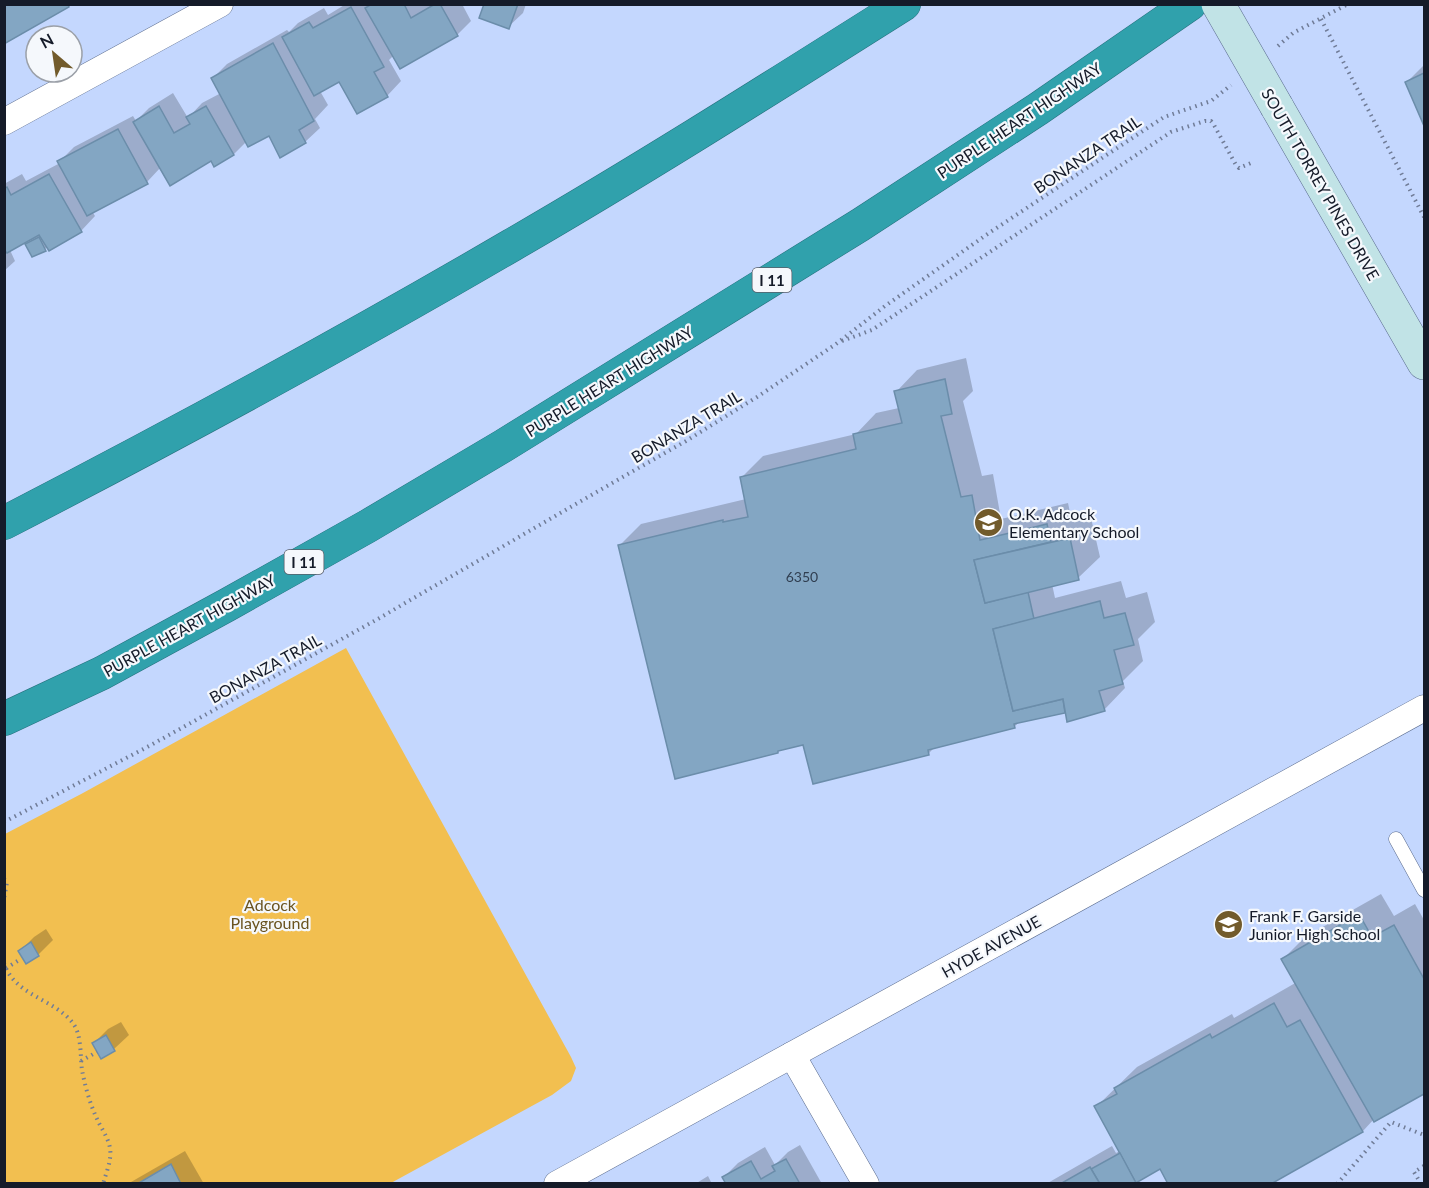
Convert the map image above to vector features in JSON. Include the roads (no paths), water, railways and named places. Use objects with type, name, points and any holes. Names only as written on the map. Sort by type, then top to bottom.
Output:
[{"type":"highway","points":[[4,523],[237,400],[512,245],[671,150],[903,4]]},
{"type":"highway","name":"PURPLE HEART HIGHWAY","points":[[4,719],[102,673],[227,605],[575,403],[860,225],[1038,109],[1190,4]]},
{"type":"highway","points":[[4,531],[77,485]]},
{"type":"highway","points":[[4,730],[102,673]]},
{"type":"main road","name":"SOUTH TORREY PINES DRIVE","points":[[1218,4],[1425,363]]},
{"type":"street","points":[[4,122],[220,4]]},
{"type":"street","name":"HYDE AVENUE","points":[[557,1184],[1425,708]]},
{"type":"street","points":[[792,1055],[866,1184]]},
{"type":"lane","points":[[1396,839],[1425,890]]},
{"type":"place","name":"O.K. Adcock Elementary School","points":[[988,522]]},
{"type":"place","name":"Frank F. Garside Junior High School","points":[[1228,924]]},
{"type":"park label","name":"Adcock Playground","points":[[270,913]]}]
